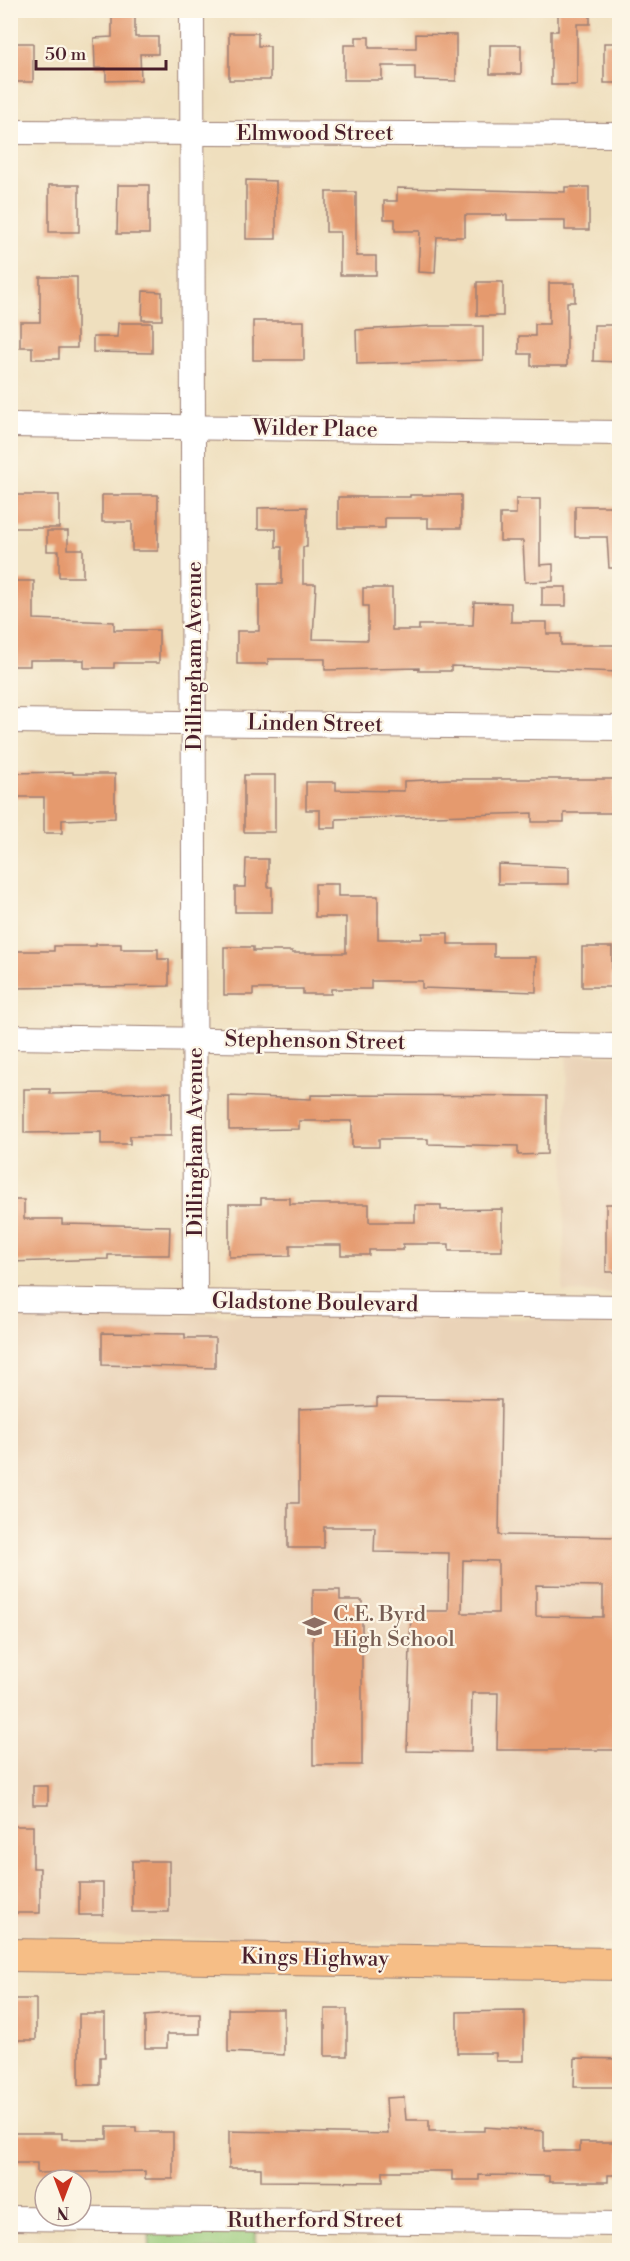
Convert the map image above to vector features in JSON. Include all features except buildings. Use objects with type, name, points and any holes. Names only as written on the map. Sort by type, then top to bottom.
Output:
[{"type":"main road","name":"Kings Highway","points":[[10,1955],[620,1964]]},
{"type":"street","name":"Dillingham Avenue","points":[[192,10],[195,1301]]},
{"type":"street","name":"Elmwood Street","points":[[10,132],[620,135]]},
{"type":"street","name":"Wilder Place","points":[[10,425],[620,433]]},
{"type":"street","name":"Linden Street","points":[[10,721],[620,728]]},
{"type":"street","name":"Stephenson Street","points":[[10,1037],[620,1046]]},
{"type":"street","name":"Gladstone Boulevard","points":[[10,1300],[620,1307]]},
{"type":"street","name":"Rutherford Street","points":[[10,2218],[620,2224]]},
{"type":"shaded area","points":[[567,1055],[619,1055],[619,1293],[563,1292]]},
{"type":"shaded area","name":"C.E. Byrd High School","points":[[11,1312],[619,1320],[619,1945],[11,1935]]},
{"type":"green space","points":[[149,2229],[181,2230],[195,2234],[256,2231],[256,2250],[150,2250]]},
{"type":"place","name":"C.E. Byrd High School","points":[[315,1627]]}]
